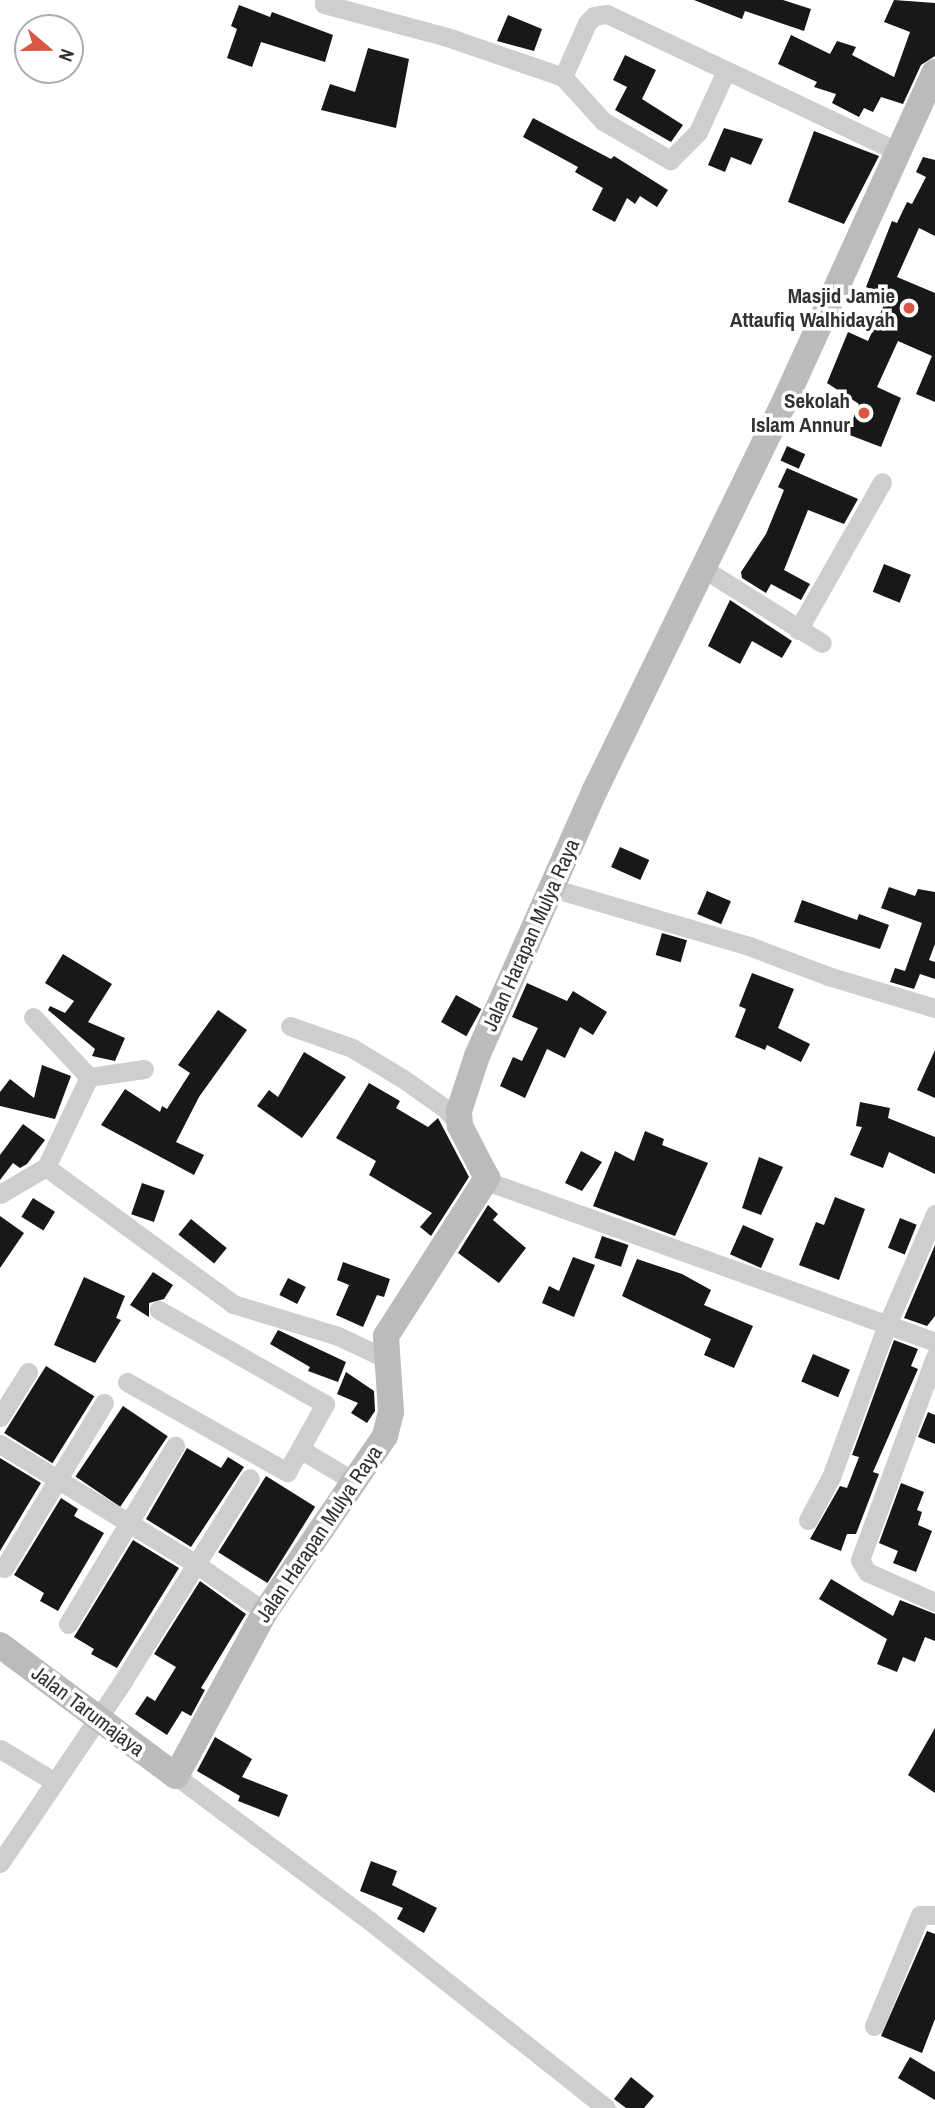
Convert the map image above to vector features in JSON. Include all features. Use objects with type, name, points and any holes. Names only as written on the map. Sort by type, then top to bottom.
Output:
[{"type":"street","points":[[319,1],[447,37],[563,77],[603,121],[670,160],[698,132],[725,73]]},
{"type":"street","points":[[563,77],[587,23],[600,14],[899,152]]},
{"type":"street","name":"Jalan Harapan Mulya Raya","points":[[460,1126],[459,1111],[477,1056],[601,777],[704,569],[935,72]]},
{"type":"street","points":[[798,630],[882,482]]},
{"type":"street","points":[[704,569],[822,643]]},
{"type":"street","points":[[552,888],[750,946],[828,976],[935,1008]]},
{"type":"street","points":[[33,1017],[89,1077]]},
{"type":"street","points":[[289,1026],[352,1048],[446,1108],[460,1126],[486,1173],[486,1181],[935,1342]]},
{"type":"street","points":[[89,1077],[144,1069]]},
{"type":"street","points":[[0,1194],[46,1167],[89,1077]]},
{"type":"street","points":[[46,1167],[233,1304],[338,1336],[384,1358]]},
{"type":"street","name":"Jalan Harapan Mulya Raya","points":[[176,1776],[265,1612],[355,1482],[389,1425],[383,1343],[396,1318],[486,1181]]},
{"type":"street","points":[[808,1520],[843,1447],[887,1325],[935,1214]]},
{"type":"street","points":[[127,1381],[287,1472],[325,1404],[159,1310]]},
{"type":"street","points":[[935,1357],[860,1560],[867,1572],[935,1602]]},
{"type":"street","points":[[0,1417],[28,1372]]},
{"type":"street","points":[[4,1568],[104,1403]]},
{"type":"street","points":[[0,1444],[196,1564],[265,1612]]},
{"type":"street","points":[[68,1624],[126,1522],[175,1446]]},
{"type":"street","points":[[300,1449],[355,1482]]},
{"type":"street","points":[[0,1863],[97,1720],[250,1478]]},
{"type":"street","name":"Jalan Tarumajaya","points":[[0,1645],[97,1720],[176,1776]]},
{"type":"street","points":[[0,1749],[55,1782]]},
{"type":"street","points":[[176,1776],[380,1928],[606,2108]]},
{"type":"street","points":[[874,2026],[920,1915],[935,1915]]},
{"type":"building","points":[[694,0],[783,0],[811,9],[804,31],[745,11],[742,19]]},
{"type":"building","points":[[894,0],[935,3],[935,56],[921,65],[903,104],[881,97],[873,112],[864,108],[859,117],[832,103],[836,94],[814,87],[817,82],[778,64],[791,35],[830,54],[837,41],[856,47],[852,55],[894,77],[910,32],[884,22]]},
{"type":"building","points":[[239,5],[270,17],[272,12],[333,35],[325,62],[261,42],[252,67],[227,58],[237,29],[231,26]]},
{"type":"building","points":[[508,15],[542,29],[534,51],[497,41]]},
{"type":"building","points":[[368,48],[409,59],[396,128],[321,110],[330,84],[355,92]]},
{"type":"building","points":[[625,55],[656,70],[642,99],[683,125],[671,142],[615,110],[627,87],[613,80]]},
{"type":"building","points":[[533,118],[611,159],[614,156],[668,190],[657,207],[640,196],[635,204],[627,198],[615,222],[592,210],[603,188],[575,172],[578,167],[523,137]]},
{"type":"building","points":[[724,128],[763,139],[751,165],[731,157],[725,172],[708,165]]},
{"type":"building","points":[[814,131],[879,156],[844,224],[788,202]]},
{"type":"building","points":[[923,157],[935,160],[935,236],[919,228],[897,277],[935,293],[935,402],[916,394],[932,356],[898,341],[877,387],[901,398],[881,447],[847,434],[859,404],[827,383],[848,332],[868,341],[888,296],[866,287],[892,221],[897,223],[907,202],[912,204],[926,177],[916,172]]},
{"type":"building","points":[[787,446],[805,454],[799,469],[780,461]]},
{"type":"building","points":[[787,468],[858,499],[844,524],[808,510],[784,570],[810,584],[801,600],[771,584],[766,593],[742,578],[741,572],[766,534],[784,490],[778,487]]},
{"type":"building","points":[[884,564],[911,575],[900,603],[873,592]]},
{"type":"building","points":[[730,600],[792,641],[782,658],[752,641],[740,664],[708,646]]},
{"type":"building","points":[[620,847],[649,860],[640,880],[611,867]]},
{"type":"building","points":[[889,887],[915,896],[918,889],[935,892],[935,944],[929,960],[935,962],[935,979],[920,974],[914,989],[890,982],[895,968],[905,971],[922,923],[881,908]]},
{"type":"building","points":[[707,891],[731,901],[721,924],[697,914]]},
{"type":"building","points":[[802,900],[857,920],[859,914],[889,925],[880,949],[794,922]]},
{"type":"building","points":[[662,933],[687,940],[681,962],[656,955]]},
{"type":"building","points":[[63,954],[112,984],[88,1022],[125,1038],[115,1061],[92,1056],[95,1049],[48,1010],[50,1006],[65,1013],[74,1001],[45,983]]},
{"type":"building","points":[[752,973],[794,989],[778,1028],[810,1044],[801,1062],[767,1045],[765,1050],[735,1037],[746,1009],[739,1006]]},
{"type":"building","points":[[527,983],[567,1001],[573,991],[607,1012],[593,1035],[580,1027],[565,1058],[547,1049],[525,1098],[500,1086],[513,1057],[522,1061],[538,1028],[512,1017]]},
{"type":"building","points":[[456,995],[481,1009],[466,1036],[441,1022]]},
{"type":"building","points":[[218,1010],[247,1030],[199,1097],[176,1142],[204,1155],[194,1175],[101,1125],[125,1089],[160,1112],[162,1106],[167,1109],[190,1073],[178,1065]]},
{"type":"building","points":[[935,1050],[935,1098],[917,1090]]},
{"type":"building","points":[[304,1052],[346,1077],[302,1138],[257,1106],[269,1090],[278,1097]]},
{"type":"building","points":[[42,1065],[71,1076],[55,1119],[0,1106],[0,1092],[10,1079],[34,1098]]},
{"type":"building","points":[[369,1083],[400,1101],[396,1108],[428,1127],[438,1118],[469,1177],[431,1236],[420,1227],[432,1213],[369,1175],[376,1161],[336,1138]]},
{"type":"building","points":[[860,1102],[890,1108],[888,1118],[935,1137],[935,1174],[889,1152],[883,1168],[850,1155],[862,1127],[856,1126]]},
{"type":"building","points":[[23,1124],[45,1140],[27,1164],[20,1168],[13,1163],[0,1180],[0,1155]]},
{"type":"building","points":[[645,1131],[664,1139],[662,1145],[708,1163],[675,1236],[593,1206],[615,1151],[634,1161]]},
{"type":"building","points":[[581,1151],[602,1162],[582,1191],[565,1183]]},
{"type":"building","points":[[759,1157],[783,1167],[761,1215],[742,1208]]},
{"type":"building","points":[[142,1183],[165,1191],[154,1222],[131,1214]]},
{"type":"building","points":[[835,1197],[865,1209],[839,1280],[799,1265],[816,1222],[824,1225]]},
{"type":"building","points":[[33,1198],[55,1212],[43,1230],[21,1217]]},
{"type":"building","points":[[488,1205],[498,1214],[493,1220],[526,1248],[499,1283],[458,1253]]},
{"type":"building","points":[[0,1216],[24,1233],[0,1268]]},
{"type":"building","points":[[900,1218],[917,1225],[905,1254],[888,1248]]},
{"type":"building","points":[[191,1219],[227,1248],[214,1263],[178,1235]]},
{"type":"building","points":[[743,1225],[774,1239],[761,1268],[730,1254]]},
{"type":"building","points":[[602,1236],[628,1245],[621,1267],[595,1258]]},
{"type":"building","points":[[935,1245],[935,1316],[927,1326],[904,1318]]},
{"type":"building","points":[[573,1257],[595,1265],[574,1317],[542,1303],[549,1286],[559,1291]]},
{"type":"building","points":[[637,1259],[682,1274],[711,1290],[704,1305],[753,1326],[734,1368],[704,1355],[711,1339],[622,1296]]},
{"type":"building","points":[[343,1262],[390,1279],[384,1297],[377,1295],[363,1327],[336,1315],[349,1285],[337,1280]]},
{"type":"building","points":[[153,1272],[173,1285],[164,1299],[149,1303],[149,1317],[130,1305]]},
{"type":"building","points":[[84,1277],[125,1296],[116,1318],[121,1320],[95,1363],[54,1345]]},
{"type":"building","points":[[288,1278],[306,1287],[297,1304],[279,1295]]},
{"type":"building","points":[[278,1330],[346,1362],[338,1382],[308,1371],[310,1367],[270,1344]]},
{"type":"building","points":[[894,1340],[918,1349],[911,1366],[918,1369],[873,1472],[879,1474],[856,1534],[847,1534],[841,1551],[810,1539],[840,1486],[847,1488],[859,1457],[852,1455]]},
{"type":"building","points":[[813,1354],[850,1370],[838,1397],[801,1382]]},
{"type":"building","points":[[46,1366],[94,1396],[52,1463],[4,1433]]},
{"type":"building","points":[[346,1372],[374,1391],[375,1411],[367,1423],[351,1413],[358,1403],[337,1394]]},
{"type":"building","points":[[123,1406],[168,1436],[120,1507],[75,1476]]},
{"type":"building","points":[[928,1412],[935,1415],[935,1444],[918,1437]]},
{"type":"building","points":[[187,1448],[221,1468],[228,1457],[244,1467],[191,1547],[146,1519]]},
{"type":"building","points":[[0,1458],[41,1483],[0,1551]]},
{"type":"building","points":[[266,1476],[315,1507],[267,1583],[218,1552]]},
{"type":"building","points":[[901,1483],[924,1492],[917,1510],[922,1512],[918,1525],[932,1531],[916,1572],[893,1563],[898,1551],[879,1543]]},
{"type":"building","points":[[61,1498],[78,1509],[74,1516],[104,1533],[58,1611],[40,1601],[44,1593],[14,1575]]},
{"type":"building","points":[[133,1540],[179,1568],[117,1668],[91,1654],[94,1649],[74,1637]]},
{"type":"building","points":[[831,1579],[893,1616],[900,1600],[935,1614],[935,1641],[925,1637],[915,1662],[903,1657],[897,1672],[877,1664],[887,1639],[819,1599]]},
{"type":"building","points":[[200,1581],[246,1614],[201,1688],[205,1690],[191,1716],[182,1711],[167,1735],[135,1714],[147,1696],[155,1701],[176,1667],[154,1654]]},
{"type":"building","points":[[935,1728],[935,1793],[908,1775]]},
{"type":"building","points":[[215,1737],[252,1759],[242,1777],[288,1795],[279,1817],[238,1801],[240,1796],[197,1771]]},
{"type":"building","points":[[371,1861],[397,1871],[392,1885],[437,1908],[424,1933],[397,1919],[403,1908],[360,1891]]},
{"type":"building","points":[[927,1931],[935,1934],[935,2019],[922,2053],[881,2036]]},
{"type":"building","points":[[910,2057],[935,2072],[935,2100],[898,2078]]},
{"type":"building","points":[[631,2077],[654,2096],[644,2108],[626,2108],[614,2099]]},
{"type":"place","name":"Masjid Jamie Attaufiq Walhidayah","points":[[909,308]]},
{"type":"place","name":"Sekolah Islam Annur","points":[[864,413]]}]
